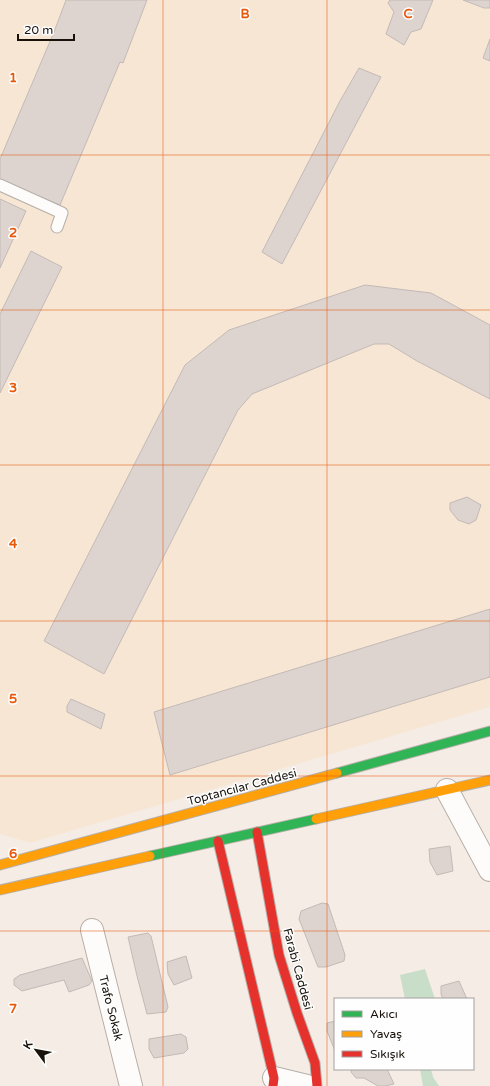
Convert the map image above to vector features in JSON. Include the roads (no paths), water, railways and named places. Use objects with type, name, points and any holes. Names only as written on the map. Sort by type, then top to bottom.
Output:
[{"type":"street","name":"Toptancılar Caddesi","points":[[0,866],[490,731]]},
{"type":"street","points":[[0,890],[490,780]]},
{"type":"street","points":[[447,790],[490,870]]},
{"type":"street","name":"Farabi Caddesi","points":[[257,832],[279,955],[297,1013],[315,1063],[317,1086]]},
{"type":"street","points":[[218,841],[274,1082],[307,1086]]},
{"type":"street","name":"Trafo Sokak","points":[[92,930],[131,1086]]},
{"type":"lane","points":[[0,185],[62,212],[57,227]]}]
